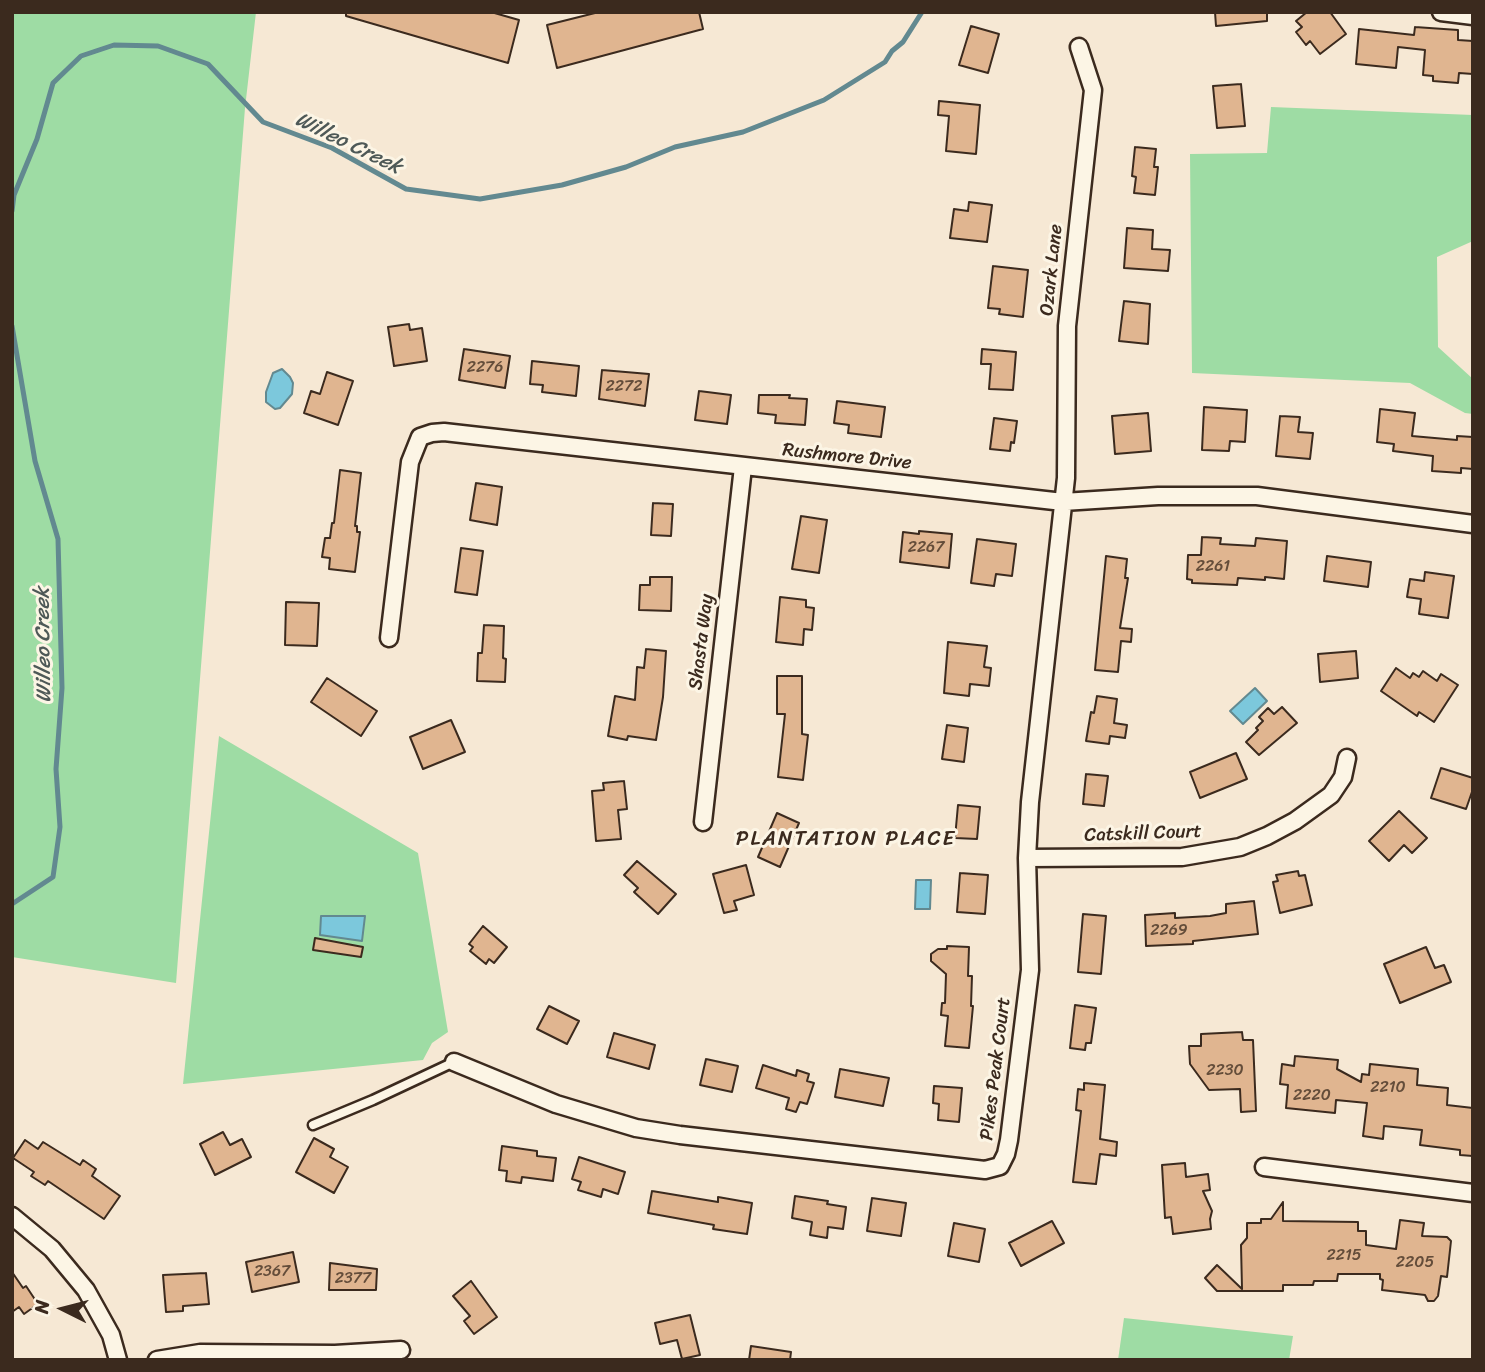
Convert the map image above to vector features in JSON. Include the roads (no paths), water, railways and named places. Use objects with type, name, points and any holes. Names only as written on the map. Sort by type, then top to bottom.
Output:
[{"type":"street","points":[[1441,12],[1473,16]]},
{"type":"street","name":"Ozark Lane","points":[[1063,502],[1066,465],[1067,326],[1093,90],[1079,47]]},
{"type":"street","name":"Rushmore Drive","points":[[389,638],[410,462],[420,437],[432,433],[444,432],[1063,502],[1170,496],[1257,496],[1473,524]]},
{"type":"street","name":"Shasta Way","points":[[703,822],[743,467]]},
{"type":"street","name":"Pikes Peak Court","points":[[454,1062],[556,1104],[636,1128],[985,1170],[1000,1166],[1009,1140],[1030,970],[1027,858],[1030,802],[1063,502]]},
{"type":"street","name":"Catskill Court","points":[[1027,858],[1182,857],[1240,847],[1295,821],[1331,795],[1343,777],[1348,758]]},
{"type":"street","points":[[1264,1167],[1473,1193]]},
{"type":"street","points":[[12,1216],[52,1250],[86,1290],[111,1335],[118,1360]]},
{"type":"street","points":[[157,1360],[200,1353],[335,1354],[401,1350]]},
{"type":"lane","points":[[313,1125],[454,1062]]},
{"type":"water","points":[[282,369],[293,383],[292,394],[280,408],[275,409],[266,402],[266,392],[273,373]]},
{"type":"water","points":[[1255,688],[1267,701],[1243,724],[1230,711]]},
{"type":"water","points":[[916,880],[931,880],[930,909],[915,909]]},
{"type":"water","points":[[321,916],[365,916],[362,941],[320,935]]},
{"type":"waterway","name":"Willeo Creek","points":[[12,211],[14,195],[37,139],[53,83],[81,56],[114,45],[158,46],[208,64],[263,122],[332,148],[406,189],[480,199],[562,185],[626,167],[675,147],[743,132],[824,100],[885,62],[892,51],[903,42],[922,12]]},
{"type":"waterway","name":"Willeo Creek","points":[[12,326],[35,461],[58,539],[62,688],[56,769],[60,827],[53,877],[12,904]]},
{"type":"district","name":"PLANTATION PLACE","points":[[846,840]]}]
